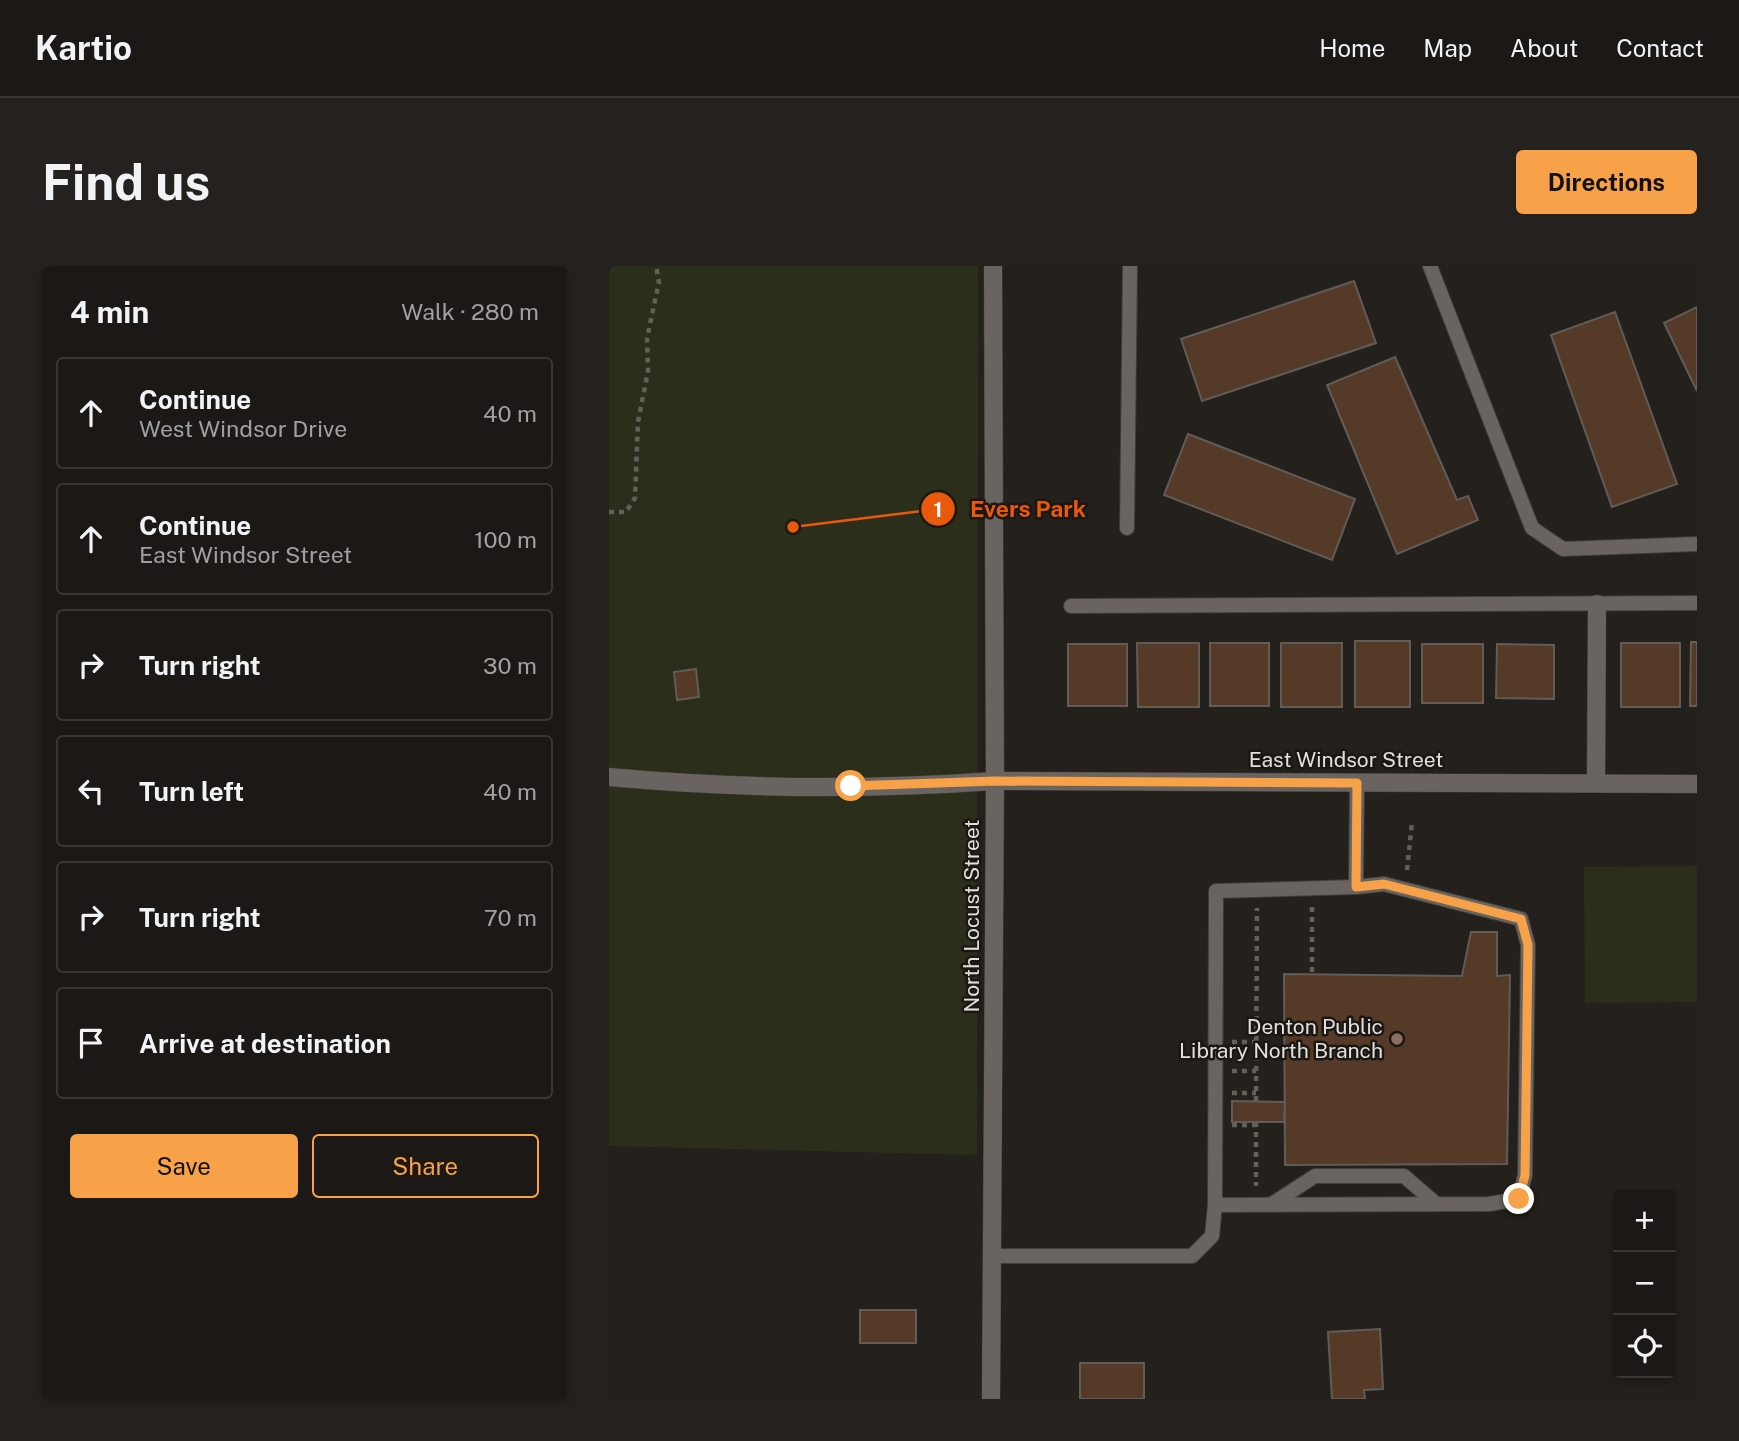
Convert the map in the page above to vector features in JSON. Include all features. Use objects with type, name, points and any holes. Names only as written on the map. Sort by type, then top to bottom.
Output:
[{"type":"street","name":"North Locust Street","points":[[991,1399],[995,781],[993,266]]},
{"type":"street","points":[[1596,783],[1597,604]]},
{"type":"street","name":"East Windsor Street","points":[[609,777],[703,786],[903,786],[995,781],[1697,784]]},
{"type":"lane","points":[[1127,528],[1130,266]]},
{"type":"lane","points":[[1430,266],[1532,528],[1563,549],[1697,544]]},
{"type":"lane","points":[[1071,606],[1697,603]]},
{"type":"lane","points":[[1356,887],[1357,783]]},
{"type":"lane","points":[[993,1256],[1192,1256],[1212,1236],[1215,1205],[1216,891],[1384,884],[1521,919],[1528,945],[1525,1175],[1519,1199],[1489,1204],[1434,1202],[1215,1205]]},
{"type":"lane","points":[[1271,1204],[1315,1176],[1404,1176],[1434,1202]]},
{"type":"path","points":[[609,512],[626,512],[635,498],[638,422],[648,370],[647,338],[659,282],[656,266]]},
{"type":"path","points":[[1405,877],[1412,822]]},
{"type":"path","points":[[1256,1101],[1257,905],[1271,906]]},
{"type":"path","points":[[1298,906],[1321,906]]},
{"type":"path","points":[[1312,906],[1312,974]]},
{"type":"path","points":[[1256,1122],[1256,1186]]},
{"type":"green space","points":[[609,266],[978,266],[977,1155],[609,1146]]},
{"type":"green space","points":[[1697,866],[1697,1002],[1585,1003],[1584,867]]},
{"type":"building","points":[[1354,281],[1376,343],[1202,401],[1181,339]]},
{"type":"building","points":[[1697,307],[1697,391],[1664,323]]},
{"type":"building","points":[[1615,312],[1677,484],[1612,507],[1551,335]]},
{"type":"building","points":[[1395,357],[1457,500],[1468,496],[1478,520],[1397,554],[1327,385]]},
{"type":"building","points":[[1188,434],[1355,499],[1332,560],[1164,495]]},
{"type":"building","points":[[1355,641],[1410,641],[1410,707],[1355,707]]},
{"type":"building","points":[[1691,642],[1697,642],[1697,706],[1690,706]]},
{"type":"building","points":[[1137,643],[1199,643],[1199,707],[1138,707]]},
{"type":"building","points":[[1210,643],[1269,643],[1269,706],[1210,706]]},
{"type":"building","points":[[1281,643],[1342,643],[1342,707],[1281,707]]},
{"type":"building","points":[[1621,643],[1680,643],[1680,707],[1621,707]]},
{"type":"building","points":[[1068,644],[1127,644],[1127,706],[1068,706]]},
{"type":"building","points":[[1422,644],[1483,644],[1483,703],[1422,703]]},
{"type":"building","points":[[1497,644],[1554,645],[1554,699],[1496,698]]},
{"type":"building","points":[[696,669],[699,697],[677,700],[674,672]]},
{"type":"building","name":"Denton Public Library North Branch","points":[[1471,932],[1497,932],[1497,976],[1510,975],[1507,1164],[1285,1165],[1284,974],[1462,976]]},
{"type":"building","points":[[1232,1101],[1285,1102],[1284,1122],[1232,1122]]},
{"type":"building","points":[[860,1310],[916,1310],[916,1343],[860,1343]]},
{"type":"building","points":[[1380,1329],[1383,1389],[1364,1390],[1365,1399],[1332,1399],[1328,1332]]},
{"type":"building","points":[[1080,1363],[1144,1363],[1144,1399],[1080,1399]]},
{"type":"place","name":"Evers Park","points":[[793,527]]},
{"type":"place","name":"Denton Public Library North Branch","points":[[1397,1039]]},
{"type":"route","points":[[851,786],[995,781],[1357,783],[1356,887],[1384,884],[1521,919],[1528,945],[1525,1175],[1519,1199]]}]
